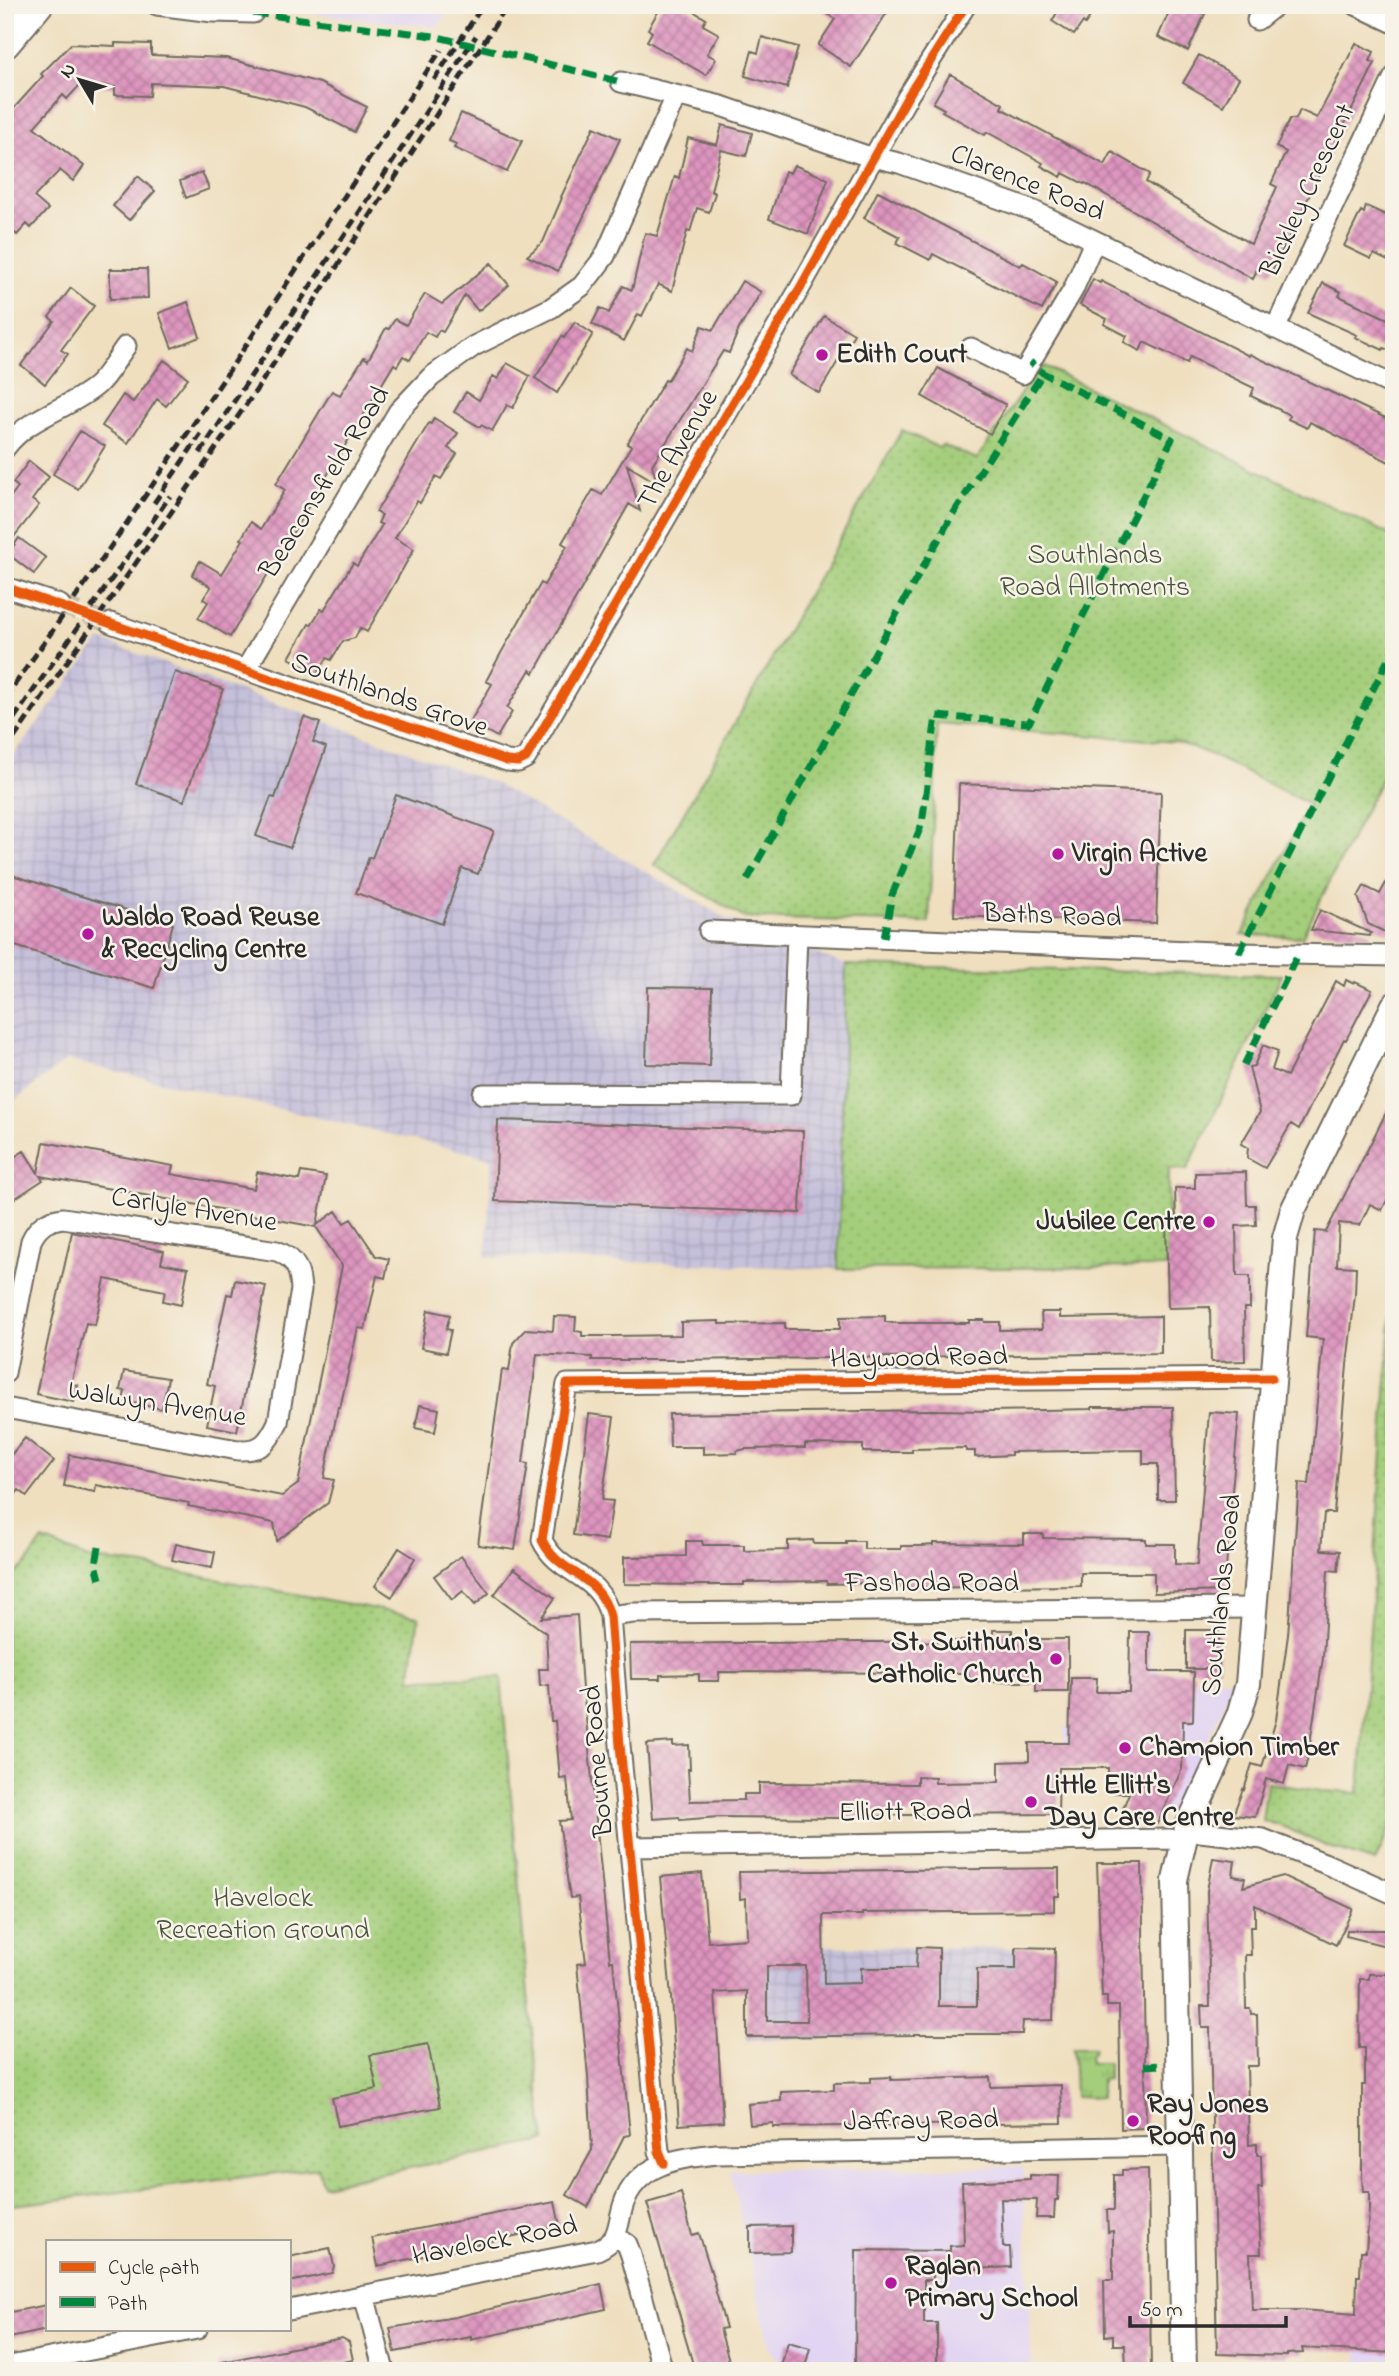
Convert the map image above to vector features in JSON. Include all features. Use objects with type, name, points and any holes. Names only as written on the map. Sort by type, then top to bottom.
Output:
[{"type":"main road","points":[[5,44],[38,5]]},
{"type":"street","points":[[157,5],[213,12],[253,13]]},
{"type":"street","points":[[875,156],[908,96],[966,5]]},
{"type":"street","points":[[1257,20],[1276,5]]},
{"type":"street","points":[[1356,5],[1394,23]]},
{"type":"street","name":"Bickley Crescent","points":[[1275,329],[1394,77]]},
{"type":"street","name":"Clarence Road","points":[[621,82],[721,106],[1034,211],[1394,386]]},
{"type":"street","name":"Beaconsfield Road","points":[[246,669],[398,412],[431,377],[474,346],[551,308],[582,286],[605,256],[676,96]]},
{"type":"street","name":"The Avenue","points":[[518,762],[526,758],[534,745],[875,156]]},
{"type":"street","points":[[971,348],[1023,374],[1073,290],[1090,251],[1097,242]]},
{"type":"street","points":[[5,448],[29,425],[95,387],[126,346]]},
{"type":"street","points":[[5,587],[60,605]]},
{"type":"street","name":"Southlands Grove","points":[[111,622],[356,710],[507,761],[518,762]]},
{"type":"street","name":"Baths Road","points":[[709,932],[1239,953],[1394,956]]},
{"type":"street","points":[[483,1094],[791,1095],[797,935]]},
{"type":"street","name":"Southlands Road","points":[[1184,2371],[1175,1880],[1184,1835],[1239,1715],[1250,1667],[1285,1238],[1293,1210],[1394,1005]]},
{"type":"street","name":"Carlyle Avenue","points":[[5,1373],[31,1241],[43,1224],[53,1219],[63,1218],[277,1251],[296,1264],[300,1273],[301,1290]]},
{"type":"street","name":"Walwyn Avenue","points":[[5,1408],[252,1451],[259,1448],[272,1434],[278,1422],[301,1290]]},
{"type":"street","name":"Haywood Road","points":[[567,1384],[1272,1378]]},
{"type":"street","name":"Bourne Road","points":[[567,1384],[542,1540],[552,1556],[597,1589],[606,1601],[610,1616],[629,1847],[659,2151],[664,2163]]},
{"type":"street","name":"Fashoda Road","points":[[610,1616],[634,1613],[1255,1608]]},
{"type":"street","name":"Elliott Road","points":[[629,1847],[1169,1839],[1200,1832],[1264,1839],[1394,1894]]},
{"type":"street","name":"Jaffray Road","points":[[664,2163],[680,2158],[717,2154],[1180,2146]]},
{"type":"street","name":"Havelock Road","points":[[290,2310],[597,2250],[609,2245],[616,2237],[628,2194],[648,2171],[664,2163]]},
{"type":"street","points":[[616,2237],[627,2244],[631,2255],[663,2371]]},
{"type":"street","points":[[364,2295],[384,2371]]},
{"type":"street","points":[[5,2367],[192,2330]]},
{"type":"shaded area","points":[[231,5],[451,5],[438,27]]},
{"type":"shaded area","points":[[100,640],[492,782],[727,919],[846,965],[838,1269],[486,1257],[492,1158],[67,1060],[5,1108],[5,767]]},
{"type":"shaded area","points":[[1130,1630],[1151,1630],[1150,1667],[1157,1667],[1157,1672],[1180,1671],[1179,1676],[1193,1680],[1231,1679],[1224,1705],[1173,1812],[1124,1795],[1134,1769],[1065,1767],[1064,1727],[1132,1725]]},
{"type":"shaded area","points":[[747,1946],[1055,1948],[1053,2020],[1023,2021],[1022,2034],[747,2040]]},
{"type":"shaded area","name":"Raglan Primary School","points":[[1023,2167],[1032,2371],[800,2371],[781,2366],[769,2345],[730,2171]]},
{"type":"shaded area","points":[[1359,2323],[1394,2323],[1394,2371],[1357,2371]]},
{"type":"green space","name":"Southlands Road Allotments","points":[[1044,366],[1394,537],[1394,753],[1302,937],[1242,935],[1309,804],[1207,753],[1176,742],[937,724],[929,923],[745,918],[654,865],[902,430],[939,448],[942,445],[977,459],[1034,374]]},
{"type":"green space","points":[[846,965],[1282,975],[1187,1170],[1169,1168],[1167,1267],[838,1269]]},
{"type":"green space","points":[[1394,1274],[1394,1819],[1375,1862],[1262,1820],[1267,1783],[1321,1791],[1359,1793]]},
{"type":"green space","name":"Havelock Recreation Ground","points":[[43,1540],[90,1559],[123,1562],[419,1617],[410,1679],[501,1677],[528,1995],[545,2141],[323,2185],[318,2168],[5,2206],[5,1582],[26,1564]]},
{"type":"green space","points":[[1073,2048],[1094,2048],[1090,2063],[1108,2063],[1108,2079],[1101,2080],[1101,2098],[1075,2097]]},
{"type":"building","points":[[662,5],[683,5],[706,19],[703,25],[719,34],[707,54],[716,59],[706,75],[647,41],[652,32],[648,29]]},
{"type":"building","points":[[815,5],[892,5],[851,67],[818,45],[835,19]]},
{"type":"building","points":[[1057,5],[1098,5],[1074,35],[1052,21],[1060,8]]},
{"type":"building","points":[[1172,5],[1209,5],[1188,51],[1158,37]]},
{"type":"building","points":[[762,37],[798,47],[787,88],[745,76],[752,51],[758,53]]},
{"type":"building","points":[[115,43],[151,44],[151,55],[226,58],[320,83],[367,107],[354,132],[305,107],[224,86],[151,83],[150,96],[115,95],[115,87],[80,85],[67,99],[63,95],[34,127],[84,166],[73,181],[60,170],[34,197],[48,209],[31,228],[27,224],[17,235],[5,224],[5,118],[43,76],[41,74],[71,44],[115,46]]},
{"type":"building","points":[[1356,43],[1374,52],[1370,61],[1375,63],[1271,273],[1258,267],[1253,279],[1085,183],[1063,173],[1061,177],[1041,166],[1043,163],[987,132],[985,135],[933,103],[950,74],[1003,104],[1001,108],[1105,165],[1112,152],[1150,174],[1146,182],[1251,244],[1277,187],[1271,184],[1286,152],[1276,147],[1290,119],[1296,119],[1300,110],[1317,118]]},
{"type":"building","points":[[1199,55],[1239,78],[1223,106],[1183,83]]},
{"type":"building","points":[[461,113],[522,141],[507,172],[454,148],[456,144],[449,141]]},
{"type":"building","points":[[722,125],[752,133],[746,156],[721,150],[711,191],[715,193],[709,212],[697,208],[690,232],[687,231],[672,291],[658,284],[642,316],[638,314],[624,341],[592,324],[600,308],[609,313],[623,286],[632,290],[645,233],[657,236],[675,176],[679,178],[688,138],[717,145]]},
{"type":"building","points":[[594,127],[620,139],[558,271],[527,256],[543,242]]},
{"type":"building","points":[[794,165],[828,179],[808,234],[769,219],[785,171],[790,173]]},
{"type":"building","points":[[202,172],[209,189],[186,198],[180,181]]},
{"type":"building","points":[[138,176],[155,191],[129,220],[113,206]]},
{"type":"building","points":[[878,191],[1020,266],[1023,263],[1057,282],[1042,310],[933,254],[930,260],[897,243],[900,237],[864,218]]},
{"type":"building","points":[[1366,206],[1394,219],[1394,264],[1374,254],[1371,259],[1344,246]]},
{"type":"building","points":[[491,263],[509,285],[478,311],[465,295],[443,332],[439,330],[435,337],[426,332],[410,360],[403,356],[397,366],[394,364],[230,637],[198,618],[208,602],[203,599],[211,587],[192,575],[200,561],[222,574],[251,522],[261,529],[285,490],[276,484],[332,391],[340,395],[364,357],[368,360],[386,328],[389,329],[395,319],[406,325],[425,294],[442,304]]},
{"type":"building","points":[[110,269],[147,269],[148,298],[110,299]]},
{"type":"building","points":[[1093,279],[1249,356],[1250,354],[1394,422],[1394,453],[1389,462],[1310,422],[1307,428],[1288,419],[1290,416],[1282,411],[1251,396],[1254,388],[1190,357],[1187,363],[1144,342],[1140,351],[1124,342],[1127,336],[1104,324],[1107,319],[1080,305]]},
{"type":"building","points":[[742,281],[761,292],[739,329],[729,353],[723,351],[652,465],[657,483],[627,465],[640,511],[629,504],[534,673],[530,670],[507,708],[512,712],[497,737],[470,722],[492,684],[486,681],[541,583],[544,585],[567,546],[562,543],[593,490],[602,495],[631,446],[627,444],[665,380],[667,381],[687,348],[692,351],[702,326],[713,330]]},
{"type":"building","points":[[1323,283],[1341,292],[1339,296],[1394,322],[1394,353],[1308,313]]},
{"type":"building","points":[[71,288],[94,306],[61,350],[68,354],[45,384],[21,365],[54,321],[49,317]]},
{"type":"building","points":[[188,302],[200,337],[172,348],[159,313]]},
{"type":"building","name":"Edith Court","points":[[824,316],[854,334],[819,393],[789,375]]},
{"type":"building","points":[[575,322],[593,334],[557,393],[535,378],[562,336],[564,338]]},
{"type":"building","points":[[164,360],[188,378],[166,406],[157,399],[128,443],[102,426],[123,395],[133,402]]},
{"type":"building","points":[[507,363],[530,376],[513,408],[507,405],[492,431],[454,412],[466,392],[479,400],[493,376],[498,379]]},
{"type":"building","points":[[938,368],[1006,405],[990,434],[922,396]]},
{"type":"building","points":[[434,418],[458,433],[448,448],[457,454],[441,479],[436,476],[420,503],[417,501],[395,538],[414,549],[367,632],[360,628],[355,638],[343,641],[331,660],[327,658],[317,674],[289,658],[309,624],[311,625],[321,609],[324,610],[353,563],[357,566],[382,525],[378,523],[382,515],[376,512]]},
{"type":"building","points":[[80,431],[105,446],[78,489],[53,474]]},
{"type":"building","points":[[29,461],[49,477],[32,500],[39,505],[5,548],[5,504],[18,487],[13,483]]},
{"type":"building","points":[[19,538],[46,558],[34,574],[8,554]]},
{"type":"building","points":[[175,672],[223,689],[184,801],[136,784]]},
{"type":"building","points":[[304,717],[320,723],[313,742],[326,747],[290,848],[256,836],[271,797],[275,798]]},
{"type":"building","name":"Virgin Active","points":[[959,784],[1161,792],[1156,923],[954,916]]},
{"type":"building","points":[[396,795],[494,831],[478,874],[462,868],[442,924],[356,893]]},
{"type":"building","points":[[1394,868],[1394,924],[1389,934],[1368,924],[1358,897],[1364,886],[1380,894]]},
{"type":"building","name":"Waldo Road Reuse & Recycling Centre","points":[[5,873],[173,924],[154,988],[5,943]]},
{"type":"building","points":[[1320,910],[1371,933],[1370,936],[1311,930]]},
{"type":"building","points":[[1346,980],[1372,990],[1299,1129],[1291,1124],[1265,1168],[1247,1158],[1248,1148],[1241,1144],[1260,1112],[1249,1067],[1254,1066],[1263,1045],[1278,1051],[1272,1070],[1287,1076],[1336,981],[1344,986]]},
{"type":"building","points":[[648,987],[712,988],[710,1066],[646,1064]]},
{"type":"building","points":[[1394,1097],[1394,1186],[1382,1210],[1370,1204],[1360,1225],[1339,1223],[1337,1266],[1356,1267],[1355,1295],[1334,1513],[1324,1513],[1321,1550],[1340,1551],[1338,1571],[1328,1570],[1323,1658],[1308,1756],[1305,1769],[1289,1765],[1284,1784],[1266,1779],[1255,1817],[1233,1815],[1252,1764],[1262,1767],[1276,1720],[1288,1635],[1299,1483],[1309,1484],[1323,1339],[1306,1337],[1315,1231],[1326,1232]]},
{"type":"building","points":[[498,1120],[803,1131],[800,1213],[495,1201]]},
{"type":"building","points":[[44,1142],[173,1166],[171,1174],[254,1189],[257,1172],[299,1180],[301,1172],[326,1176],[317,1225],[336,1211],[344,1223],[351,1219],[376,1256],[389,1259],[385,1278],[377,1276],[365,1329],[358,1328],[340,1408],[338,1407],[324,1478],[334,1480],[328,1503],[277,1541],[274,1523],[96,1485],[95,1492],[64,1486],[70,1455],[282,1496],[298,1484],[342,1266],[316,1227],[40,1176],[43,1180],[5,1205],[5,1163],[24,1151],[38,1173]]},
{"type":"building","points":[[1246,1172],[1247,1205],[1255,1205],[1256,1225],[1236,1226],[1237,1276],[1250,1276],[1250,1308],[1244,1308],[1245,1361],[1211,1362],[1210,1307],[1168,1308],[1166,1223],[1176,1222],[1175,1188],[1195,1188],[1195,1173]]},
{"type":"building","points":[[72,1232],[164,1251],[161,1263],[188,1268],[181,1305],[163,1301],[165,1291],[105,1279],[95,1325],[86,1323],[71,1384],[78,1385],[74,1402],[36,1394]]},
{"type":"building","points":[[235,1280],[266,1286],[237,1431],[207,1425],[215,1386],[207,1384],[227,1294],[232,1295]]},
{"type":"building","points":[[428,1310],[450,1315],[446,1329],[451,1330],[446,1353],[421,1348]]},
{"type":"building","points":[[1041,1312],[1060,1312],[1060,1318],[1161,1316],[1161,1353],[678,1360],[592,1360],[592,1357],[537,1354],[523,1463],[528,1464],[515,1550],[478,1545],[502,1370],[509,1371],[513,1343],[522,1333],[526,1329],[553,1331],[554,1316],[576,1317],[575,1331],[582,1332],[582,1336],[612,1336],[681,1335],[681,1322],[785,1323],[785,1329],[840,1329],[840,1317],[885,1316],[885,1322],[892,1323],[969,1323],[969,1320],[984,1320],[1000,1322],[1000,1330],[1042,1329]]},
{"type":"building","points":[[124,1371],[168,1378],[162,1409],[123,1401],[125,1391],[120,1390]]},
{"type":"building","points":[[420,1405],[439,1409],[435,1432],[415,1428]]},
{"type":"building","points":[[1173,1407],[1175,1500],[1158,1500],[1158,1464],[1143,1464],[1143,1450],[1011,1452],[1011,1455],[975,1457],[975,1451],[966,1451],[966,1448],[863,1452],[863,1445],[805,1444],[805,1448],[745,1449],[737,1453],[703,1454],[703,1447],[670,1447],[669,1414],[992,1411]]},
{"type":"building","points":[[1209,1412],[1239,1414],[1225,1591],[1154,1593],[1154,1573],[1081,1573],[1081,1586],[901,1588],[868,1586],[868,1583],[827,1584],[826,1581],[744,1582],[744,1585],[624,1584],[624,1557],[686,1556],[686,1541],[702,1541],[703,1545],[744,1545],[744,1551],[788,1550],[788,1541],[813,1540],[814,1544],[864,1541],[864,1549],[901,1549],[901,1546],[933,1543],[1024,1544],[1024,1534],[1043,1534],[1043,1538],[1146,1539],[1146,1544],[1175,1544],[1175,1564],[1197,1565]]},
{"type":"building","points":[[589,1414],[614,1417],[602,1500],[613,1501],[607,1540],[573,1535]]},
{"type":"building","points":[[25,1438],[54,1461],[27,1496],[19,1490],[5,1508],[5,1462]]},
{"type":"building","points":[[176,1544],[215,1552],[212,1568],[172,1560]]},
{"type":"building","points":[[399,1548],[415,1558],[392,1597],[375,1586]]},
{"type":"building","points":[[461,1556],[489,1593],[475,1605],[463,1591],[452,1600],[434,1576]]},
{"type":"building","points":[[514,1568],[555,1598],[541,1618],[577,1615],[582,1689],[630,2135],[624,2136],[588,2207],[567,2195],[592,2150],[577,1964],[586,1963],[578,1897],[570,1898],[559,1821],[571,1820],[567,1778],[560,1779],[555,1721],[551,1721],[549,1685],[540,1686],[539,1669],[548,1669],[546,1633],[494,1595]]},
{"type":"building","points":[[993,1630],[1012,1630],[1012,1639],[1068,1639],[1068,1692],[1036,1692],[1036,1682],[979,1682],[979,1678],[969,1678],[968,1673],[719,1672],[719,1681],[699,1681],[699,1674],[660,1675],[660,1679],[631,1679],[630,1644],[993,1641]]},
{"type":"building","points":[[1186,1630],[1219,1630],[1219,1669],[1186,1669]]},
{"type":"building","points":[[1130,1632],[1149,1632],[1149,1672],[1194,1672],[1193,1721],[1183,1721],[1182,1769],[1157,1824],[1122,1811],[1129,1793],[1108,1793],[1108,1768],[1059,1768],[1058,1814],[653,1819],[647,1744],[673,1742],[673,1746],[689,1745],[690,1801],[744,1800],[744,1794],[759,1794],[759,1783],[917,1784],[917,1776],[935,1777],[935,1783],[999,1782],[999,1762],[1029,1761],[1029,1743],[1069,1743],[1071,1678],[1097,1678],[1096,1692],[1129,1692]]},
{"type":"building","points":[[1213,1858],[1235,1861],[1233,1876],[1245,1878],[1243,1887],[1283,1876],[1353,1909],[1336,1945],[1255,1905],[1255,1927],[1250,1927],[1251,1955],[1245,1955],[1246,2008],[1250,2008],[1251,2014],[1257,2014],[1258,2066],[1247,2066],[1249,2145],[1257,2144],[1257,2155],[1261,2155],[1262,2188],[1258,2188],[1261,2254],[1250,2254],[1252,2310],[1356,2314],[1357,2276],[1360,2276],[1361,2251],[1366,2251],[1369,2209],[1369,2192],[1363,2192],[1362,2178],[1362,2085],[1365,2085],[1365,2048],[1359,2048],[1360,1979],[1369,1979],[1369,1974],[1394,1974],[1394,2353],[1302,2348],[1303,2353],[1287,2356],[1217,2354],[1210,2028],[1202,2028],[1201,2006],[1210,2006],[1207,1891]]},
{"type":"building","points":[[1097,1863],[1142,1863],[1146,2128],[1121,2129],[1119,2006],[1107,2006],[1107,1997],[1102,1997]]},
{"type":"building","points":[[1059,1868],[1059,1896],[1054,1896],[1054,1911],[823,1915],[824,1984],[861,1983],[861,1968],[916,1968],[917,1947],[939,1948],[939,2006],[977,2006],[977,1969],[1016,1969],[1016,1947],[1055,1948],[1053,2020],[1023,2021],[1022,2034],[747,2037],[747,1991],[715,1993],[723,2122],[679,2125],[660,1877],[702,1873],[708,1942],[747,1939],[746,1898],[740,1899],[739,1872]],"holes":[[[767,1966],[806,1966],[807,2021],[767,2021]]]},
{"type":"building","points":[[1347,1930],[1394,1930],[1394,1948],[1346,1936]]},
{"type":"building","points":[[428,2044],[440,2107],[338,2126],[332,2098],[377,2089],[370,2055]]},
{"type":"building","points":[[891,2077],[891,2080],[990,2077],[991,2087],[1061,2085],[1062,2123],[773,2127],[773,2123],[750,2125],[748,2104],[781,2101],[781,2092],[834,2090],[834,2083],[871,2082],[871,2078]]},
{"type":"building","points":[[1148,2169],[1151,2371],[1126,2371],[1125,2345],[1113,2345],[1113,2335],[1105,2336],[1104,2280],[1113,2280],[1113,2231],[1108,2232],[1107,2210],[1114,2210],[1114,2175],[1122,2175],[1122,2170]]},
{"type":"building","points":[[1030,2175],[1059,2176],[1058,2200],[1055,2200],[1054,2218],[1036,2218],[1037,2200],[1001,2199],[1003,2247],[1010,2247],[1011,2267],[933,2271],[933,2280],[924,2280],[924,2323],[937,2323],[937,2371],[855,2371],[856,2250],[950,2251],[950,2246],[964,2245],[962,2182],[1030,2179]]},
{"type":"building","points":[[681,2193],[692,2235],[699,2233],[715,2284],[726,2328],[720,2329],[732,2371],[695,2371],[683,2330],[647,2203]]},
{"type":"building","points":[[555,2202],[560,2226],[378,2266],[372,2238]]},
{"type":"building","points":[[791,2226],[791,2252],[750,2253],[750,2227]]},
{"type":"building","points":[[330,2248],[334,2266],[332,2273],[290,2282],[290,2257]]},
{"type":"building","points":[[601,2284],[606,2309],[471,2340],[471,2337],[395,2352],[390,2328],[455,2317]]},
{"type":"building","points":[[46,2305],[47,2330],[5,2339],[5,2313]]},
{"type":"building","points":[[342,2338],[349,2342],[353,2360],[299,2371],[218,2371],[217,2363]]},
{"type":"building","points":[[788,2342],[810,2348],[804,2371],[781,2366]]},
{"type":"tunnel","points":[[60,605],[111,623]]},
{"type":"railway","points":[[434,80],[483,5]]},
{"type":"railway","points":[[5,751],[255,392],[508,5]]},
{"type":"railway","points":[[200,453],[476,36]]},
{"type":"railway","points":[[5,698],[171,457],[441,50]]},
{"type":"railway","points":[[154,503],[201,434]]},
{"type":"railway","points":[[5,731],[170,496]]},
{"type":"marked path","points":[[253,13],[434,36],[621,82]]},
{"type":"marked path","points":[[884,938],[892,895],[922,824],[936,716],[1029,723],[1172,439],[1043,373],[1030,362]]},
{"type":"marked path","points":[[747,880],[950,519],[1043,373]]},
{"type":"marked path","points":[[1239,953],[1394,648]]},
{"type":"marked path","points":[[1244,1065],[1298,954]]},
{"type":"marked path","points":[[99,1547],[96,1564],[100,1579]]},
{"type":"marked path","points":[[1144,2066],[1163,2065]]},
{"type":"cycle path","points":[[5,587],[507,761],[518,762],[526,758],[800,288],[908,96],[966,5]]},
{"type":"cycle path","points":[[664,2163],[659,2151],[610,1616],[597,1591],[558,1561],[542,1540],[567,1384],[1272,1378]]},
{"type":"place","name":"Edith Court","points":[[822,355]]},
{"type":"place","name":"Virgin Active","points":[[1058,854]]},
{"type":"place","name":"Waldo Road Reuse & Recycling Centre","points":[[88,934]]},
{"type":"place","name":"Jubilee Centre","points":[[1209,1222]]},
{"type":"place","name":"St. Swithun's Catholic Church","points":[[1056,1659]]},
{"type":"place","name":"Champion Timber","points":[[1125,1748]]},
{"type":"place","name":"Little Ellitt's Day Care Centre","points":[[1031,1802]]},
{"type":"place","name":"Ray Jones Roofing","points":[[1133,2121]]},
{"type":"place","name":"Raglan Primary School","points":[[891,2283]]}]
